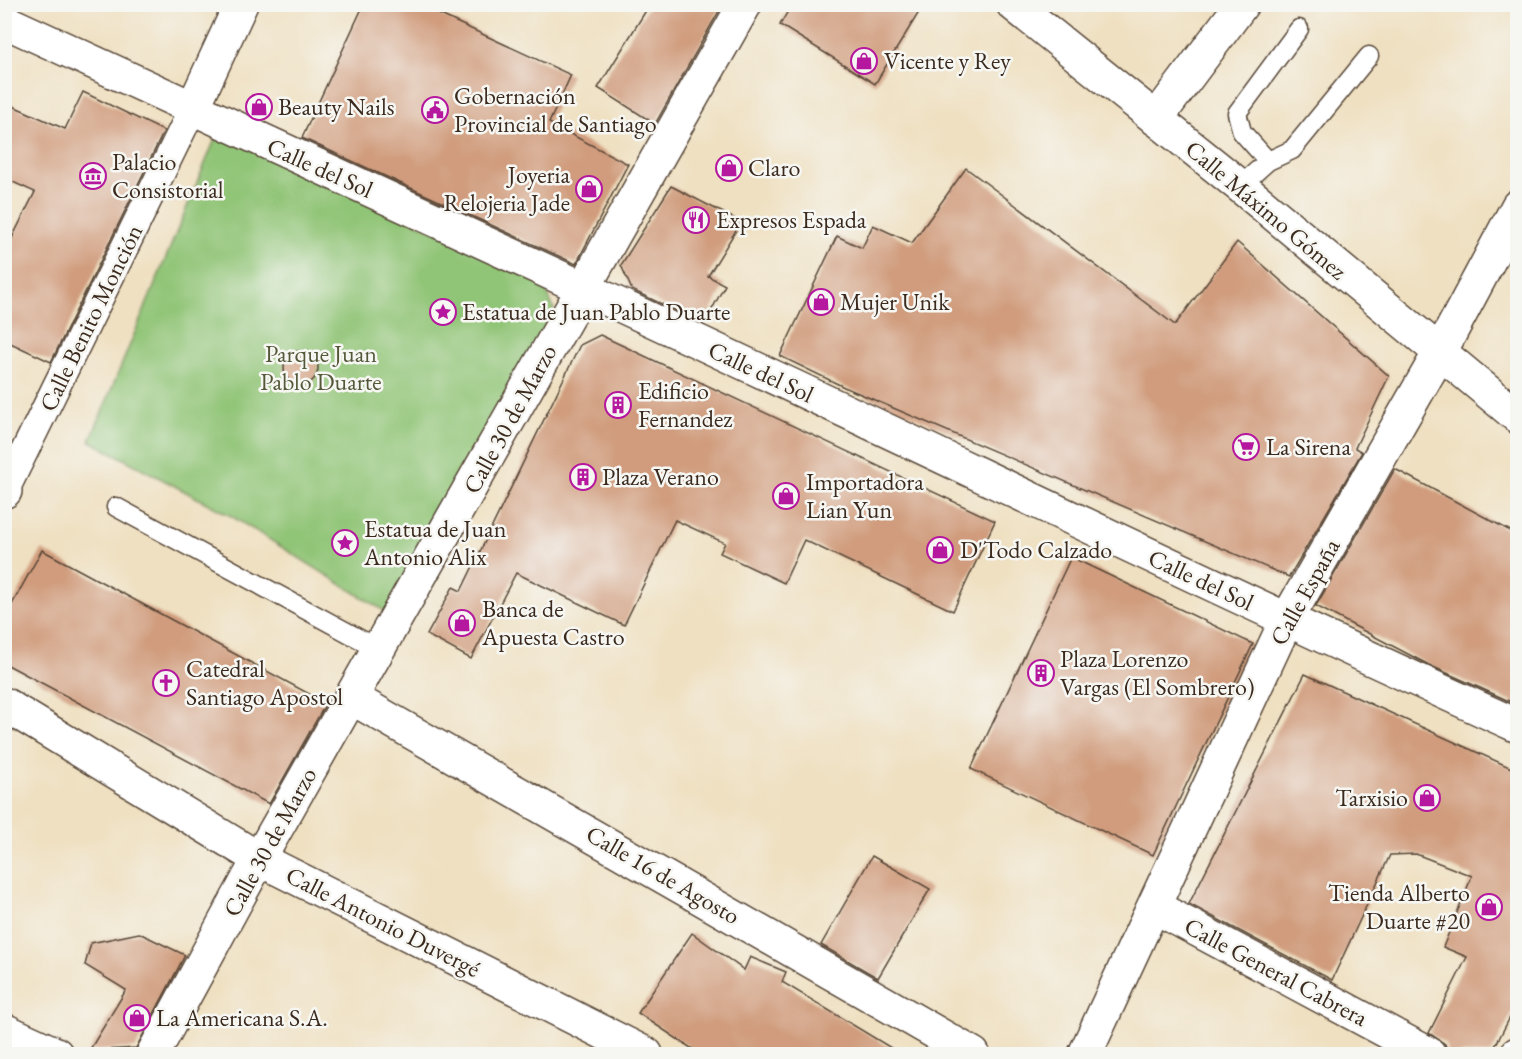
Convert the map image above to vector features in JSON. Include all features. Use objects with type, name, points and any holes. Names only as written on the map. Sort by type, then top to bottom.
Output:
[{"type":"street","points":[[192,110],[241,4]]},
{"type":"street","name":"Calle 30 de Marzo","points":[[153,1054],[259,859],[380,650],[745,4]]},
{"type":"street","points":[[1156,119],[1242,4]]},
{"type":"street","name":"Calle Máximo Gómez","points":[[1032,10],[1156,119],[1518,417]]},
{"type":"street","name":"Calle del Sol","points":[[4,21],[192,110],[584,288],[1286,621],[1518,726]]},
{"type":"street","name":"Calle Benito Monción","points":[[5,492],[192,110]]},
{"type":"street","name":"Calle España","points":[[1085,1054],[1286,621],[1439,354],[1518,206]]},
{"type":"street","name":"Calle 16 de Agosto","points":[[352,698],[973,1054]]},
{"type":"street","name":"Calle Antonio Duvergé","points":[[4,704],[259,859],[646,1054]]},
{"type":"street","name":"Calle General Cabrera","points":[[1155,907],[1429,1054]]},
{"type":"street","points":[[4,1030],[56,1054]]},
{"type":"lane","points":[[1268,161],[1242,132],[1238,113],[1299,29]]},
{"type":"lane","points":[[1240,186],[1268,161],[1292,150],[1368,56]]},
{"type":"lane","points":[[116,507],[380,650]]},
{"type":"green space","name":"Parque Juan Pablo Duarte","points":[[218,132],[541,279],[554,309],[389,614],[233,517],[90,441]]},
{"type":"building","name":"Gobernación Provincial de Santiago","points":[[364,4],[417,4],[571,75],[549,123],[628,164],[576,264],[302,138]]},
{"type":"building","points":[[650,4],[723,4],[655,124],[598,88]]},
{"type":"building","name":"Vicente y Rey","points":[[792,4],[924,4],[875,84],[780,25]]},
{"type":"building","points":[[83,92],[164,131],[51,362],[4,340],[4,254],[35,192],[4,178],[4,102],[65,129]]},
{"type":"building","name":"La Sirena","points":[[966,168],[1175,325],[1237,242],[1389,376],[1355,448],[1362,452],[1289,577],[844,387],[780,356],[837,236],[862,248],[873,225],[912,243]]},
{"type":"building","points":[[671,186],[741,222],[708,276],[725,285],[704,324],[632,290],[621,265]]},
{"type":"building","points":[[600,335],[995,521],[953,611],[804,540],[784,583],[720,553],[725,543],[675,520],[624,625],[516,573],[471,659],[427,635],[453,587],[461,591],[580,345]]},
{"type":"building","points":[[301,351],[313,356],[318,368],[313,380],[301,385],[289,380],[284,368],[289,356]]},
{"type":"building","points":[[1395,469],[1518,535],[1518,705],[1429,665],[1316,606]]},
{"type":"building","name":"Catedral Santiago Apostol","points":[[42,550],[326,703],[269,804],[4,663],[4,619]]},
{"type":"building","points":[[1071,557],[1253,644],[1153,855],[971,769]]},
{"type":"building","points":[[1305,674],[1518,771],[1518,1002],[1491,1054],[1448,1054],[1445,1044],[1429,1033],[1467,957],[1443,947],[1472,876],[1416,854],[1390,855],[1332,980],[1189,904]]},
{"type":"building","points":[[872,856],[930,889],[878,978],[821,945]]},
{"type":"building","name":"La Americana S.A.","points":[[139,933],[185,955],[136,1048],[89,1051],[126,990],[85,965],[91,943]]},
{"type":"building","points":[[692,933],[744,970],[750,957],[786,972],[782,982],[901,1054],[700,1054],[638,1013]]},
{"type":"place","name":"Vicente y Rey","points":[[864,61]]},
{"type":"place","name":"Beauty Nails","points":[[259,107]]},
{"type":"place","name":"Gobernación Provincial de Santiago","points":[[435,110]]},
{"type":"place","name":"Claro","points":[[729,168]]},
{"type":"place","name":"Palacio Consistorial","points":[[93,176]]},
{"type":"place","name":"Joyeria Relojeria Jade","points":[[589,189]]},
{"type":"place","name":"Expresos Espada","points":[[696,220]]},
{"type":"place","name":"Mujer Unik","points":[[821,302]]},
{"type":"place","name":"Estatua de Juan Pablo Duarte","points":[[443,312]]},
{"type":"place","name":"Edificio Fernandez","points":[[618,405]]},
{"type":"place","name":"La Sirena","points":[[1246,447]]},
{"type":"place","name":"Plaza Verano","points":[[583,477]]},
{"type":"place","name":"Importadora Lian Yun","points":[[786,496]]},
{"type":"place","name":"Estatua de Juan Antonio Alix","points":[[345,543]]},
{"type":"place","name":"D'Todo Calzado","points":[[940,550]]},
{"type":"place","name":"Banca de Apuesta Castro","points":[[462,623]]},
{"type":"place","name":"Plaza Lorenzo Vargas (El Sombrero)","points":[[1041,673]]},
{"type":"place","name":"Catedral Santiago Apostol","points":[[166,683]]},
{"type":"place","name":"Tarxisio","points":[[1427,798]]},
{"type":"place","name":"Tienda Alberto Duarte #20","points":[[1489,907]]},
{"type":"place","name":"La Americana S.A.","points":[[137,1018]]}]
